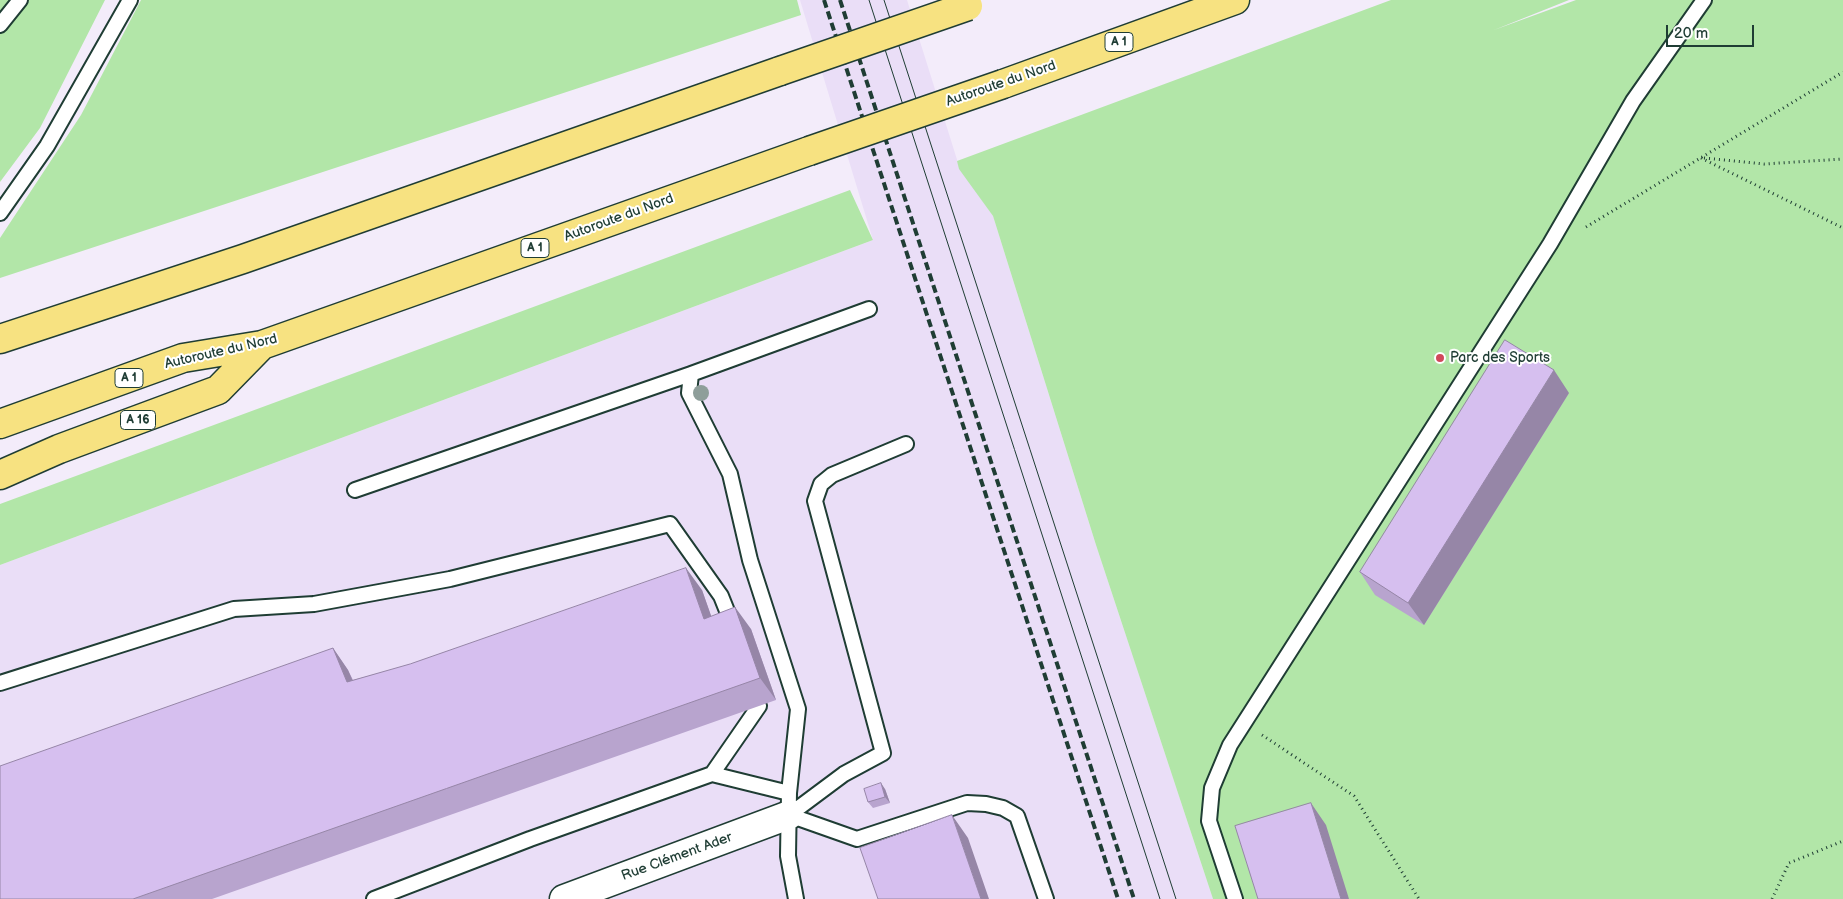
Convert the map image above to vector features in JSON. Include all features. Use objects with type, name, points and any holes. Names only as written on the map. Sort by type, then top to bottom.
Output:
[{"type":"highway","name":"Autoroute du Nord","points":[[0,424],[183,358],[262,346],[1235,0]]},
{"type":"highway","points":[[0,339],[252,256],[977,3]]},
{"type":"highway","name":"A 16","points":[[0,475],[60,449],[218,390],[262,346]]},
{"type":"street","name":"Rue Clément Ader","points":[[564,899],[789,804]]},
{"type":"lane","points":[[0,25],[20,0]]},
{"type":"lane","points":[[0,212],[47,146],[130,0]]},
{"type":"lane","points":[[1235,899],[1209,821],[1212,788],[1230,745],[1550,244],[1633,100],[1704,0]]},
{"type":"lane","points":[[355,490],[691,374],[869,309]]},
{"type":"lane","points":[[691,374],[689,393],[730,474],[750,560],[798,709],[789,804],[788,856],[796,899]]},
{"type":"lane","points":[[789,804],[884,754],[814,501],[821,484],[832,476],[906,444]]},
{"type":"lane","points":[[0,683],[234,609],[314,604],[450,579],[670,524],[722,596],[736,635]]},
{"type":"lane","points":[[374,899],[530,839],[712,774],[759,706]]},
{"type":"lane","points":[[712,774],[789,804],[858,839],[967,803],[986,804],[1003,808],[1017,816],[1046,899]]},
{"type":"path","points":[[1550,244],[1570,236],[1843,72]]},
{"type":"path","points":[[1701,158],[1764,164],[1843,159]]},
{"type":"path","points":[[1701,158],[1843,228]]},
{"type":"path","points":[[1244,723],[1354,796],[1419,899]]},
{"type":"path","points":[[1772,899],[1789,864],[1843,841]]},
{"type":"shaded area","points":[[800,0],[907,0],[959,166],[993,216],[1096,545],[1213,899],[0,899],[0,565],[873,240]]},
{"type":"green space","points":[[0,0],[105,0],[40,128],[0,182]]},
{"type":"green space","points":[[141,0],[797,0],[801,15],[0,278],[0,238],[81,115]]},
{"type":"green space","name":"Parc des Sports","points":[[1391,0],[1569,0],[1494,30],[1576,0],[1843,0],[1843,899],[1213,899],[1096,545],[993,216],[959,169],[957,161]]},
{"type":"green space","points":[[850,190],[873,240],[0,565],[0,504]]},
{"type":"building","points":[[1505,340],[1554,370],[1408,603],[1360,572]]},
{"type":"building","points":[[686,568],[704,619],[735,607],[760,678],[133,899],[0,899],[0,766],[333,648],[347,682],[410,664]]},
{"type":"building","points":[[881,783],[885,797],[868,802],[864,789]]},
{"type":"building","points":[[1311,803],[1341,899],[1258,899],[1235,826]]},
{"type":"building","points":[[952,815],[981,899],[878,899],[860,848]]},
{"type":"tram line","points":[[869,0],[1160,899]]},
{"type":"tram line","points":[[884,0],[1176,899]]},
{"type":"railway","points":[[824,0],[1118,899]]},
{"type":"railway","points":[[840,0],[1134,899]]},
{"type":"place","name":"Parc des Sports","points":[[1440,358]]}]
